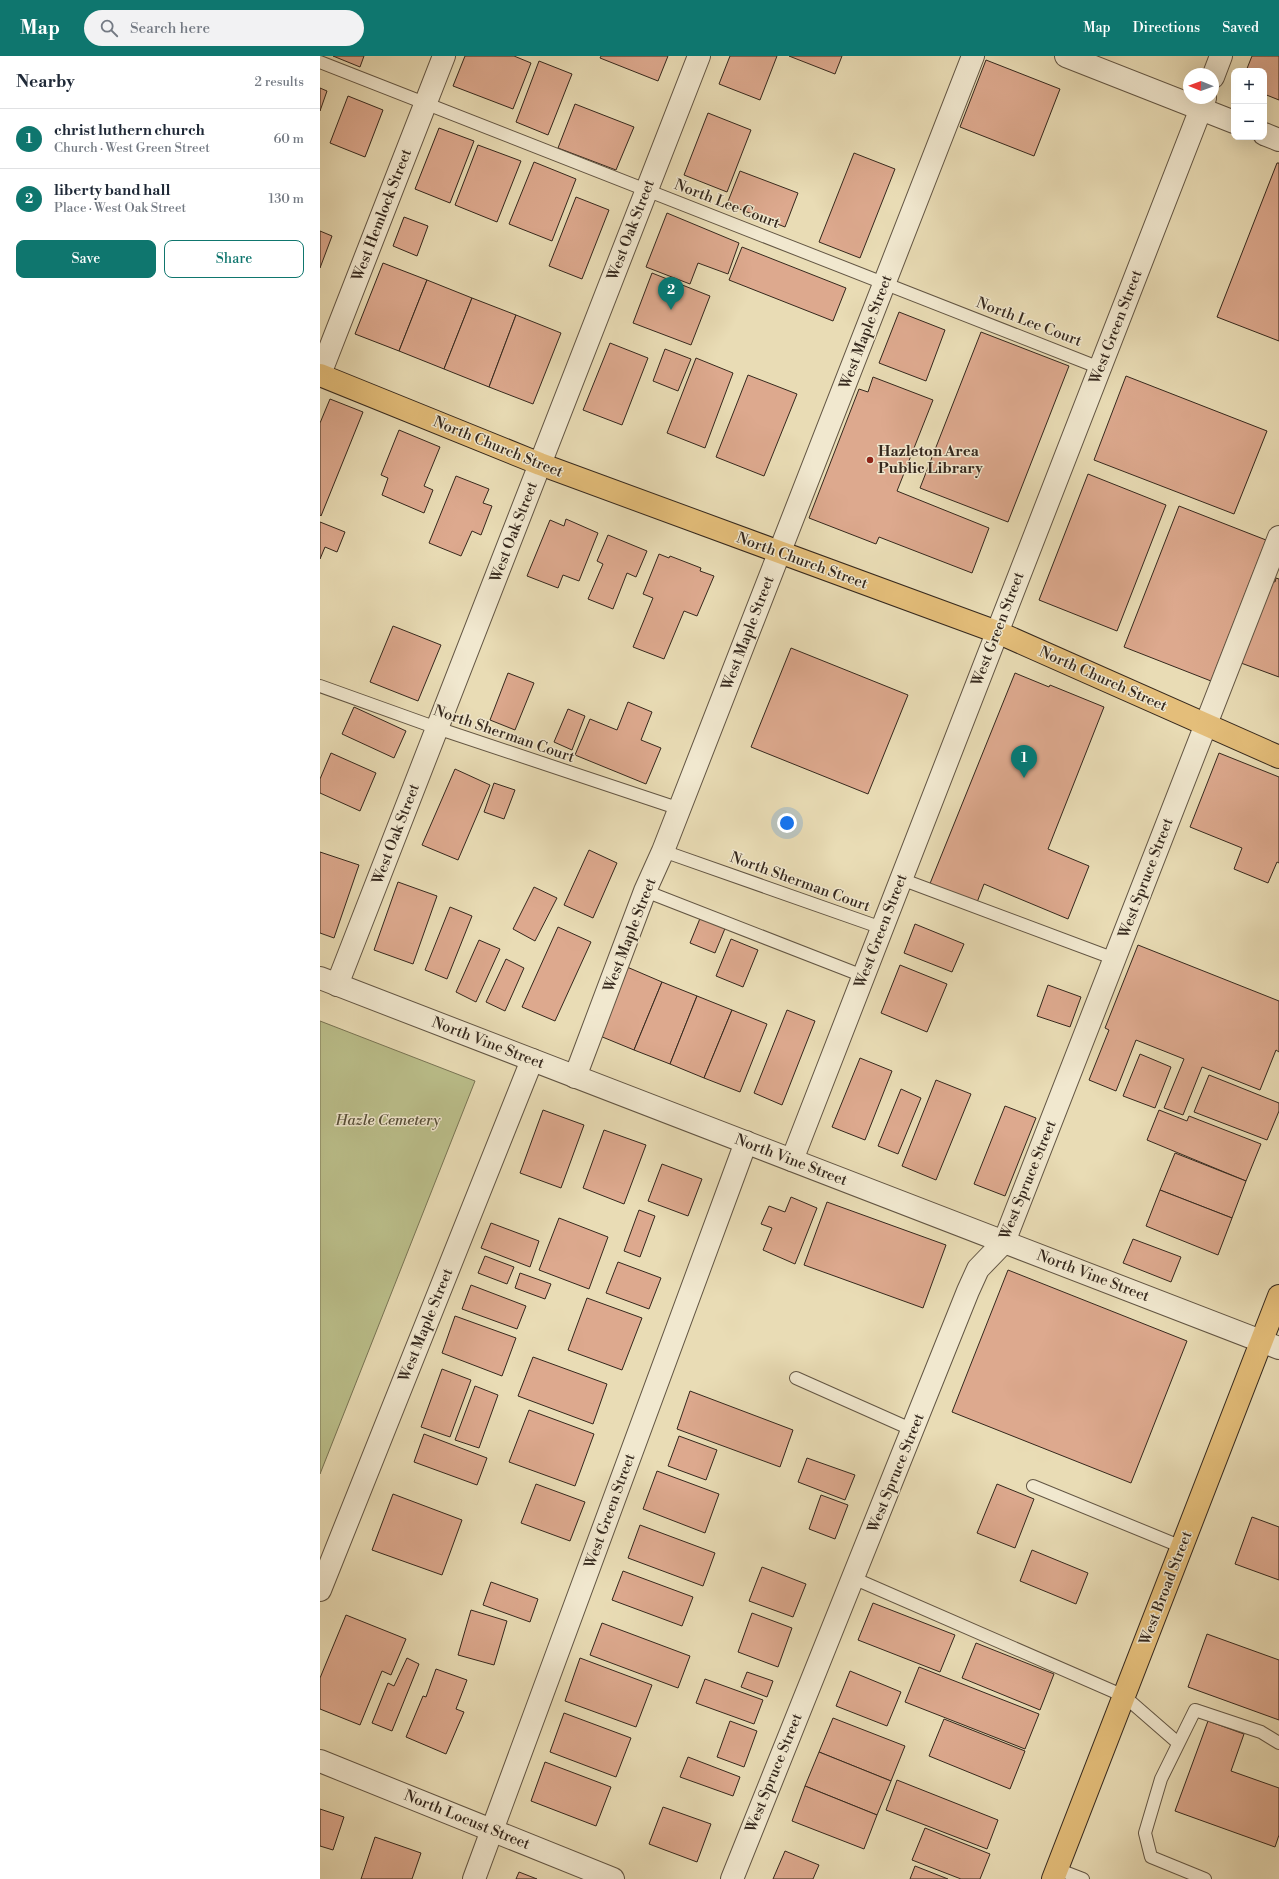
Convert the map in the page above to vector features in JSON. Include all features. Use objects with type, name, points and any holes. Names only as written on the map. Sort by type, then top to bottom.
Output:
[{"type":"main road","name":"North Church Street","points":[[320,374],[540,464],[997,632],[1279,757]]},
{"type":"main road","name":"West Broad Street","points":[[1055,1874],[1182,1547],[1270,1345],[1279,1296]]},
{"type":"street","name":"West Hemlock Street","points":[[320,374],[444,56]]},
{"type":"street","name":"West Oak Street","points":[[329,982],[437,728],[699,56]]},
{"type":"street","name":"West Maple Street","points":[[576,1077],[646,891],[680,809],[973,56]]},
{"type":"street","points":[[1066,56],[1183,96]]},
{"type":"street","points":[[1216,68],[1221,56]]},
{"type":"street","name":"West Green Street","points":[[792,1160],[1203,104]]},
{"type":"street","points":[[1205,104],[1231,120]]},
{"type":"street","points":[[1267,135],[1279,140]]},
{"type":"street","name":"West Spruce Street","points":[[732,1879],[978,1269],[1004,1242],[1279,537]]},
{"type":"street","name":"North Vine Street","points":[[329,982],[1270,1345]]},
{"type":"street","name":"West Maple Street","points":[[320,1590],[532,1060]]},
{"type":"street","name":"West Green Street","points":[[474,1879],[746,1142]]},
{"type":"street","name":"North Locust Street","points":[[320,1761],[613,1879]]},
{"type":"lane","name":"North Lee Court","points":[[320,62],[1100,368]]},
{"type":"lane","name":"North Sherman Court","points":[[320,686],[437,728],[680,809]]},
{"type":"lane","name":"North Sherman Court","points":[[663,851],[882,928]]},
{"type":"lane","points":[[901,879],[1115,959]]},
{"type":"lane","points":[[646,891],[863,976]]},
{"type":"lane","points":[[796,1378],[913,1430]]},
{"type":"lane","points":[[1033,1486],[1182,1547]]},
{"type":"lane","points":[[853,1578],[1124,1696],[1178,1744]]},
{"type":"lane","points":[[1205,1879],[1151,1857],[1145,1833],[1161,1779],[1195,1710],[1261,1732],[1279,1743]]},
{"type":"lane","points":[[1055,1874],[1082,1879]]},
{"type":"green space","name":"Hazle Cemetery","points":[[320,1021],[475,1081],[320,1474]]},
{"type":"building","points":[[333,56],[364,56],[360,67]]},
{"type":"building","points":[[465,56],[514,56],[531,63],[513,109],[453,86]]},
{"type":"building","points":[[601,56],[668,56],[658,81],[600,58]]},
{"type":"building","points":[[730,56],[777,56],[760,100],[719,84]]},
{"type":"building","points":[[789,56],[842,56],[835,74]]},
{"type":"building","points":[[1252,56],[1279,56],[1279,100],[1267,95],[1267,68],[1247,68]]},
{"type":"building","points":[[986,60],[1060,89],[1034,156],[960,127]]},
{"type":"building","points":[[539,61],[572,74],[548,135],[516,122]]},
{"type":"building","points":[[320,88],[327,91],[320,111]]},
{"type":"building","points":[[348,96],[383,110],[365,157],[330,143]]},
{"type":"building","points":[[575,104],[634,127],[616,170],[558,148]]},
{"type":"building","points":[[708,113],[751,130],[727,192],[684,175]]},
{"type":"building","points":[[439,128],[474,141],[450,203],[415,189]]},
{"type":"building","points":[[478,145],[521,161],[497,222],[455,205]]},
{"type":"building","points":[[854,153],[895,169],[860,258],[819,242]]},
{"type":"building","points":[[534,162],[576,179],[552,241],[509,224]]},
{"type":"building","points":[[1277,163],[1279,163],[1279,341],[1217,317]]},
{"type":"building","points":[[740,171],[798,193],[785,227],[727,204]]},
{"type":"building","points":[[576,197],[609,210],[582,279],[549,266]]},
{"type":"building","points":[[667,213],[739,243],[728,274],[698,263],[690,284],[646,267]]},
{"type":"building","points":[[404,217],[428,226],[417,256],[393,246]]},
{"type":"building","points":[[320,231],[332,236],[320,268]]},
{"type":"building","points":[[742,247],[846,288],[833,321],[729,280]]},
{"type":"building","points":[[383,263],[427,280],[399,351],[355,334]]},
{"type":"building","points":[[652,273],[710,296],[691,345],[633,323]]},
{"type":"building","points":[[427,280],[472,298],[444,369],[399,351]]},
{"type":"building","points":[[472,298],[516,315],[489,387],[444,369]]},
{"type":"building","points":[[899,312],[945,330],[926,381],[879,363]]},
{"type":"building","points":[[516,315],[561,333],[533,404],[489,387]]},
{"type":"building","points":[[981,332],[1069,366],[1008,522],[920,488]]},
{"type":"building","points":[[610,343],[648,358],[622,425],[583,410]]},
{"type":"building","points":[[665,349],[691,359],[678,391],[653,381]]},
{"type":"building","points":[[696,358],[733,373],[705,448],[667,433]]},
{"type":"building","points":[[748,375],[797,394],[764,476],[716,457]]},
{"type":"building","points":[[1126,376],[1267,431],[1234,514],[1094,460]]},
{"type":"building","name":"Hazleton Area Public Library","points":[[873,377],[933,400],[897,491],[989,528],[972,573],[879,537],[876,544],[809,518],[859,389],[868,392]]},
{"type":"building","points":[[330,399],[363,412],[321,516],[320,423]]},
{"type":"building","points":[[399,430],[440,447],[424,486],[433,490],[424,513],[382,495],[388,478],[381,475]]},
{"type":"building","points":[[1088,474],[1166,505],[1117,631],[1039,600]]},
{"type":"building","points":[[456,476],[489,489],[483,503],[492,506],[481,535],[472,531],[461,556],[429,543]]},
{"type":"building","points":[[1179,506],[1266,540],[1211,681],[1124,647]]},
{"type":"building","points":[[566,519],[598,533],[579,581],[563,575],[558,588],[527,576],[550,520],[564,526]]},
{"type":"building","points":[[320,522],[345,532],[337,552],[325,547],[320,559]]},
{"type":"building","points":[[608,535],[647,551],[636,577],[627,573],[613,609],[588,599],[603,564],[597,561]]},
{"type":"building","points":[[659,554],[669,558],[670,556],[701,568],[700,571],[714,576],[697,616],[684,611],[664,659],[633,647],[653,598],[643,594]]},
{"type":"building","points":[[1276,578],[1279,579],[1279,677],[1241,663],[1272,581],[1275,582]]},
{"type":"building","points":[[393,626],[441,645],[418,701],[370,682]]},
{"type":"building","points":[[791,648],[908,695],[868,794],[751,747]]},
{"type":"building","points":[[508,673],[534,683],[515,730],[490,720]]},
{"type":"building","points":[[1015,673],[1049,687],[1050,685],[1104,707],[1048,849],[1089,866],[1068,919],[984,884],[976,905],[929,886]]},
{"type":"building","points":[[628,702],[652,712],[641,740],[661,748],[646,784],[575,755],[590,719],[617,730]]},
{"type":"building","points":[[354,707],[406,731],[394,758],[342,734]]},
{"type":"building","points":[[568,709],[585,716],[572,750],[554,742]]},
{"type":"building","points":[[331,753],[376,773],[360,811],[320,793],[320,779]]},
{"type":"building","points":[[1219,753],[1279,777],[1279,863],[1277,862],[1268,883],[1234,869],[1242,848],[1190,827]]},
{"type":"building","points":[[455,769],[490,785],[458,860],[422,845]]},
{"type":"building","points":[[494,783],[515,790],[504,819],[484,812]]},
{"type":"building","points":[[589,850],[617,863],[593,918],[564,905]]},
{"type":"building","points":[[320,852],[359,865],[334,938],[320,933]]},
{"type":"building","points":[[398,882],[437,896],[413,964],[374,950]]},
{"type":"building","points":[[534,887],[557,898],[535,941],[513,929]]},
{"type":"building","points":[[450,907],[472,916],[447,979],[425,970]]},
{"type":"building","points":[[701,916],[726,926],[715,953],[690,943]]},
{"type":"building","points":[[915,924],[964,944],[952,972],[904,953]]},
{"type":"building","points":[[558,927],[591,942],[555,1021],[522,1007]]},
{"type":"building","points":[[731,939],[758,950],[743,987],[716,976]]},
{"type":"building","points":[[479,940],[500,949],[476,1002],[456,992]]},
{"type":"building","points":[[1138,945],[1279,1001],[1279,1052],[1276,1050],[1260,1090],[1202,1067],[1183,1115],[1164,1108],[1184,1059],[1136,1040],[1116,1091],[1089,1080],[1109,1030],[1105,1028]]},
{"type":"building","points":[[506,959],[524,968],[505,1011],[486,1002]]},
{"type":"building","points":[[900,965],[947,984],[927,1032],[881,1013]]},
{"type":"building","points":[[627,967],[662,982],[634,1050],[600,1036]]},
{"type":"building","points":[[662,982],[697,996],[670,1064],[634,1050]]},
{"type":"building","points":[[1048,985],[1081,997],[1070,1027],[1037,1016]]},
{"type":"building","points":[[697,996],[732,1010],[704,1078],[670,1064]]},
{"type":"building","points":[[732,1010],[767,1024],[740,1092],[704,1078]]},
{"type":"building","points":[[787,1010],[815,1021],[782,1105],[754,1093]]},
{"type":"building","points":[[1140,1054],[1171,1067],[1155,1108],[1123,1096]]},
{"type":"building","points":[[860,1058],[892,1071],[865,1140],[832,1127]]},
{"type":"building","points":[[1209,1075],[1279,1103],[1279,1111],[1267,1140],[1194,1112]]},
{"type":"building","points":[[936,1080],[971,1094],[936,1180],[902,1166]]},
{"type":"building","points":[[901,1089],[921,1098],[898,1154],[878,1146]]},
{"type":"building","points":[[1005,1106],[1036,1118],[1005,1196],[974,1184]]},
{"type":"building","points":[[543,1110],[584,1125],[561,1188],[520,1173]]},
{"type":"building","points":[[1159,1110],[1187,1121],[1189,1116],[1261,1144],[1246,1181],[1147,1140]]},
{"type":"building","points":[[604,1130],[646,1145],[624,1204],[583,1188]]},
{"type":"building","points":[[1175,1153],[1246,1181],[1232,1218],[1160,1190]]},
{"type":"building","points":[[662,1164],[702,1179],[688,1216],[648,1201]]},
{"type":"building","points":[[1160,1190],[1232,1218],[1218,1255],[1146,1226]]},
{"type":"building","points":[[791,1197],[817,1208],[795,1264],[763,1250],[772,1228],[761,1224],[769,1206],[785,1212]]},
{"type":"building","points":[[827,1202],[946,1245],[923,1308],[804,1265]]},
{"type":"building","points":[[639,1210],[655,1216],[640,1257],[624,1251]]},
{"type":"building","points":[[559,1218],[608,1237],[589,1289],[539,1270]]},
{"type":"building","points":[[491,1223],[539,1241],[530,1267],[481,1248]]},
{"type":"building","points":[[1133,1239],[1181,1257],[1171,1282],[1123,1263]]},
{"type":"building","points":[[485,1256],[514,1267],[507,1284],[478,1273]]},
{"type":"building","points":[[618,1262],[661,1278],[649,1309],[606,1293]]},
{"type":"building","points":[[1008,1270],[1187,1341],[1131,1483],[952,1412]]},
{"type":"building","points":[[520,1273],[551,1284],[545,1299],[515,1288]]},
{"type":"building","points":[[471,1285],[526,1306],[517,1329],[462,1309]]},
{"type":"building","points":[[587,1298],[642,1318],[622,1370],[568,1350]]},
{"type":"building","points":[[455,1316],[516,1338],[502,1376],[442,1353]]},
{"type":"building","points":[[533,1357],[607,1384],[593,1424],[518,1396]]},
{"type":"building","points":[[442,1369],[471,1380],[450,1437],[421,1427]]},
{"type":"building","points":[[475,1386],[498,1395],[479,1448],[455,1440]]},
{"type":"building","points":[[690,1391],[793,1430],[780,1467],[677,1429]]},
{"type":"building","points":[[529,1410],[594,1434],[575,1486],[509,1462]]},
{"type":"building","points":[[424,1434],[487,1458],[477,1485],[414,1462]]},
{"type":"building","points":[[679,1436],[717,1450],[706,1480],[668,1466]]},
{"type":"building","points":[[807,1458],[855,1475],[845,1500],[798,1482]]},
{"type":"building","points":[[657,1471],[719,1494],[705,1533],[643,1509]]},
{"type":"building","points":[[536,1484],[585,1502],[570,1541],[521,1523]]},
{"type":"building","points":[[997,1484],[1034,1499],[1015,1548],[977,1533]]},
{"type":"building","points":[[393,1494],[462,1520],[442,1575],[372,1550]]},
{"type":"building","points":[[821,1495],[848,1505],[835,1539],[809,1529]]},
{"type":"building","points":[[1252,1517],[1279,1527],[1279,1580],[1235,1564]]},
{"type":"building","points":[[640,1525],[715,1553],[703,1586],[628,1558]]},
{"type":"building","points":[[1032,1550],[1088,1573],[1076,1604],[1020,1581]]},
{"type":"building","points":[[762,1567],[806,1584],[793,1617],[749,1601]]},
{"type":"building","points":[[623,1571],[693,1597],[682,1626],[612,1600]]},
{"type":"building","points":[[491,1582],[538,1599],[530,1622],[483,1605]]},
{"type":"building","points":[[873,1603],[955,1635],[940,1672],[858,1640]]},
{"type":"building","points":[[471,1610],[507,1621],[494,1665],[458,1655]]},
{"type":"building","points":[[752,1613],[792,1628],[778,1667],[738,1652]]},
{"type":"building","points":[[346,1615],[406,1639],[391,1675],[382,1671],[360,1725],[320,1709],[320,1678]]},
{"type":"building","points":[[602,1623],[690,1656],[678,1688],[590,1655]]},
{"type":"building","points":[[1207,1634],[1279,1660],[1279,1720],[1188,1687]]},
{"type":"building","points":[[976,1643],[1054,1674],[1040,1710],[962,1678]]},
{"type":"building","points":[[407,1658],[419,1664],[392,1731],[372,1723],[388,1683],[394,1686]]},
{"type":"building","points":[[580,1658],[652,1685],[636,1727],[565,1701]]},
{"type":"building","points":[[919,1667],[1039,1714],[1025,1749],[905,1702]]},
{"type":"building","points":[[436,1669],[467,1680],[456,1709],[464,1712],[446,1754],[406,1737],[423,1696],[426,1697]]},
{"type":"building","points":[[850,1671],[901,1692],[887,1726],[836,1706]]},
{"type":"building","points":[[747,1672],[773,1681],[767,1697],[741,1687]]},
{"type":"building","points":[[705,1679],[763,1700],[754,1724],[696,1703]]},
{"type":"building","points":[[564,1713],[631,1738],[616,1777],[550,1752]]},
{"type":"building","points":[[833,1718],[905,1746],[891,1781],[819,1752]]},
{"type":"building","points":[[944,1719],[1025,1751],[1010,1789],[929,1756]]},
{"type":"building","points":[[730,1721],[757,1731],[744,1767],[717,1757]]},
{"type":"building","points":[[1208,1721],[1244,1734],[1231,1771],[1279,1788],[1279,1835],[1275,1847],[1175,1811]]},
{"type":"building","points":[[819,1752],[891,1781],[877,1815],[805,1786]]},
{"type":"building","points":[[688,1757],[740,1777],[733,1796],[680,1777]]},
{"type":"building","points":[[545,1762],[611,1787],[596,1826],[531,1801]]},
{"type":"building","points":[[897,1780],[998,1820],[987,1849],[886,1810]]},
{"type":"building","points":[[805,1786],[877,1815],[864,1849],[792,1821]]},
{"type":"building","points":[[663,1807],[711,1824],[697,1862],[649,1844]]},
{"type":"building","points":[[320,1809],[344,1817],[333,1850],[320,1846]]},
{"type":"building","points":[[925,1828],[990,1854],[980,1879],[961,1879],[912,1860]]},
{"type":"building","points":[[375,1837],[421,1853],[412,1879],[361,1879]]},
{"type":"building","points":[[785,1851],[819,1865],[813,1879],[773,1879]]},
{"type":"building","points":[[915,1866],[948,1879],[910,1879]]},
{"type":"building","points":[[519,1872],[537,1879],[516,1879]]},
{"type":"place","name":"liberty band hall","points":[[671,310]]},
{"type":"place","name":"Hazleton Area Public Library","points":[[870,460]]},
{"type":"place","name":"christ luthern church","points":[[1024,778]]}]
